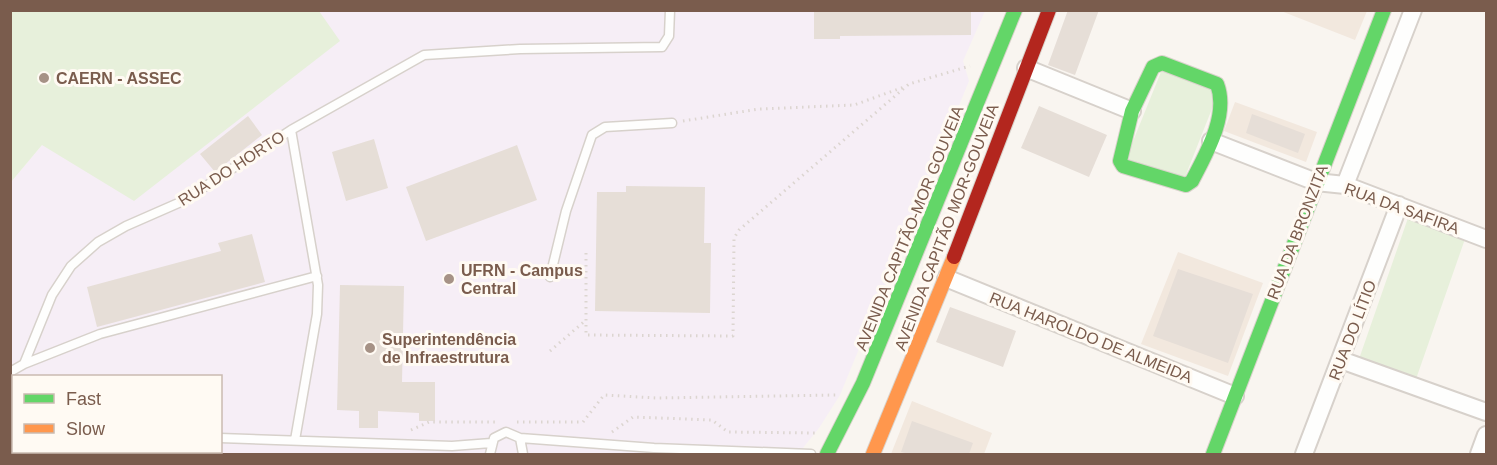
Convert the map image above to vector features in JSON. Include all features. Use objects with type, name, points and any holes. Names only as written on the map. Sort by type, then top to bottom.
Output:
[{"type":"main road","name":"AVENIDA CAPITÃO-MOR GOUVEIA","points":[[828,454],[863,383],[903,289],[1015,10]]},
{"type":"main road","name":"AVENIDA CAPITÃO MOR-GOUVEIA","points":[[873,454],[946,278],[1049,10]]},
{"type":"main road","name":"RUA DA BRONZITA","points":[[1213,454],[1384,10]]},
{"type":"main road","points":[[1162,63],[1217,84],[1222,95],[1211,141],[1192,181],[1186,185],[1123,166],[1120,159],[1132,111],[1156,64],[1162,63]]},
{"type":"street","name":"RUA DA BRONZITA","points":[[1345,185],[1413,10]]},
{"type":"street","points":[[1026,68],[1132,111]]},
{"type":"street","name":"RUA DA SAFIRA","points":[[1211,141],[1316,182],[1345,185],[1486,239]]},
{"type":"street","name":"RUA DO LÍTIO","points":[[1304,454],[1399,205]]},
{"type":"street","name":"RUA HAROLDO DE ALMEIDA","points":[[946,278],[1235,396]]},
{"type":"street","points":[[1341,360],[1486,412]]},
{"type":"street","points":[[1479,454],[1486,435]]},
{"type":"lane","points":[[291,130],[424,56],[520,49],[662,47],[668,41],[670,10]]},
{"type":"lane","points":[[550,277],[566,211],[592,135],[606,127],[672,123]]},
{"type":"lane","name":"RUA DO HORTO","points":[[24,364],[52,296],[71,266],[92,248],[126,226],[183,201],[291,130],[317,276],[316,314],[296,440]]},
{"type":"lane","points":[[10,372],[24,364],[100,334],[317,276]]},
{"type":"lane","points":[[222,438],[452,446],[490,443],[499,434],[506,432],[520,438],[654,448],[811,454]]},
{"type":"lane","points":[[520,438],[523,454]]},
{"type":"lane","points":[[490,443],[490,454]]},
{"type":"path","points":[[672,123],[759,109],[854,105],[906,87],[920,79],[960,70]]},
{"type":"path","points":[[586,253],[586,335],[733,336],[734,238],[739,230],[906,87]]},
{"type":"path","points":[[550,351],[586,320]]},
{"type":"path","points":[[514,422],[583,422],[604,395],[657,398],[840,395]]},
{"type":"path","points":[[609,434],[633,417],[712,420],[728,432],[744,433],[815,434],[825,428]]},
{"type":"path","points":[[402,430],[411,430],[429,422],[502,422]]},
{"type":"path","points":[[93,454],[151,454]]},
{"type":"shaded area","points":[[1367,10],[1355,40],[1281,11]]},
{"type":"shaded area","name":"UFRN - Campus Central","points":[[112,11],[985,11],[963,61],[969,81],[840,395],[819,428],[798,454],[11,454],[11,182],[42,145]]},
{"type":"shaded area","points":[[1235,102],[1317,132],[1306,162],[1224,131]]},
{"type":"shaded area","points":[[1178,252],[1263,283],[1228,376],[1141,344]]},
{"type":"shaded area","points":[[912,401],[992,433],[984,454],[891,454]]},
{"type":"green space","points":[[10,11],[319,11],[340,41],[134,201],[42,145],[11,182]]},
{"type":"green space","points":[[1163,67],[1219,91],[1183,182],[1125,161]]},
{"type":"green space","points":[[1408,218],[1465,239],[1416,379],[1359,359]]},
{"type":"building","points":[[814,10],[971,10],[971,35],[840,36],[840,39],[814,39]]},
{"type":"building","points":[[1068,10],[1099,10],[1075,75],[1048,65]]},
{"type":"building","points":[[1039,106],[1107,135],[1089,177],[1021,148]]},
{"type":"building","points":[[1252,114],[1305,134],[1298,153],[1246,133]]},
{"type":"building","points":[[248,116],[262,135],[215,172],[200,154]]},
{"type":"building","points":[[374,139],[388,188],[346,201],[332,152]]},
{"type":"building","points":[[517,145],[537,200],[426,241],[406,187]]},
{"type":"building","points":[[626,186],[705,187],[704,243],[711,243],[710,313],[595,311],[597,192],[626,192]]},
{"type":"building","points":[[252,234],[265,282],[97,327],[87,287],[221,251],[218,243]]},
{"type":"building","points":[[1178,269],[1253,294],[1228,363],[1153,336]]},
{"type":"building","name":"Superintendência de Infraestrutura","points":[[340,285],[404,286],[402,382],[435,382],[435,421],[419,421],[419,413],[378,411],[378,428],[359,428],[359,411],[337,410]]},
{"type":"building","points":[[950,307],[1016,331],[1003,367],[936,342]]},
{"type":"building","points":[[912,421],[973,443],[969,454],[901,452]]},
{"type":"traffic: fast","points":[[827,454],[863,383],[1015,10]]},
{"type":"traffic: fast","points":[[1213,454],[1384,10]]},
{"type":"traffic: fast","points":[[1162,63],[1217,84],[1220,96],[1218,121],[1214,134],[1192,181],[1186,185],[1123,166],[1120,161],[1132,111],[1153,67],[1162,63]]},
{"type":"traffic: slow","points":[[873,454],[954,257]]},
{"type":"traffic: jam","points":[[954,257],[1049,10]]},
{"type":"place","name":"CAERN - ASSEC","points":[[44,78]]},
{"type":"place","name":"UFRN - Campus Central","points":[[449,279]]},
{"type":"place","name":"Superintendência de Infraestrutura","points":[[370,348]]}]
